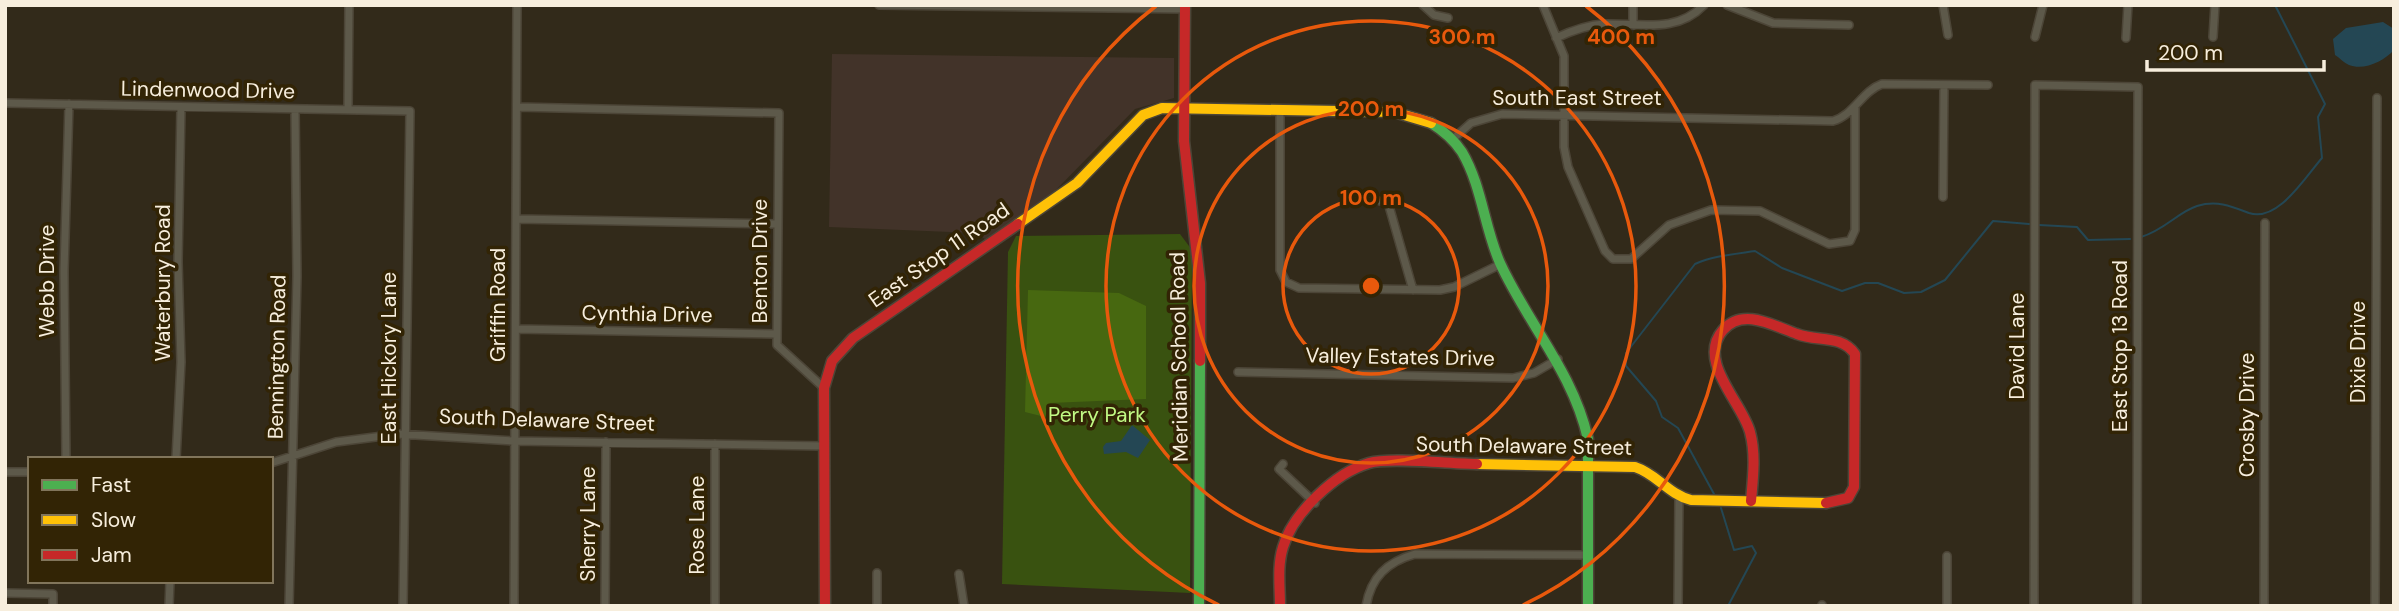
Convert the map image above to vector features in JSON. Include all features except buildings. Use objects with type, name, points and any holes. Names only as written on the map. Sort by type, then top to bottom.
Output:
[{"type":"street","points":[[348,110],[349,5]]},
{"type":"street","name":"Griffin Road","points":[[513,606],[517,5]]},
{"type":"street","points":[[879,5],[1185,7],[1184,107],[1410,114],[1438,127],[1452,139],[1468,162],[1486,227],[1501,264],[1577,393],[1585,417],[1588,466],[1588,606]]},
{"type":"street","points":[[1423,5],[1434,15],[1448,18]]},
{"type":"street","points":[[1543,5],[1565,67],[1564,148],[1568,167],[1605,251],[1611,258],[1622,261],[1631,259],[1669,225],[1686,216],[1738,208],[1780,218],[1829,244],[1850,241],[1855,230],[1855,106]]},
{"type":"street","points":[[1633,5],[1633,25]]},
{"type":"street","points":[[1556,38],[1594,25],[1677,23],[1704,5]]},
{"type":"street","points":[[1727,5],[1773,23],[1850,25]]},
{"type":"street","points":[[1944,5],[1948,35]]},
{"type":"street","points":[[2035,37],[2043,5]]},
{"type":"street","points":[[2126,38],[2128,5]]},
{"type":"street","points":[[2213,37],[2215,5]]},
{"type":"street","name":"South East Street","points":[[1452,139],[1471,123],[1491,115],[1833,121],[1841,119],[1882,84],[1988,85]]},
{"type":"street","points":[[1943,197],[1944,85]]},
{"type":"street","name":"David Lane","points":[[2034,606],[2035,85],[2138,87]]},
{"type":"street","name":"East Stop 13 Road","points":[[2137,606],[2138,87]]},
{"type":"street","name":"Dixie Drive","points":[[2375,606],[2377,98]]},
{"type":"street","name":"Lindenwood Drive","points":[[5,103],[410,111]]},
{"type":"street","name":"Webb Drive","points":[[66,457],[64,271],[69,104]]},
{"type":"street","name":"Waterbury Road","points":[[176,457],[181,362],[178,261],[181,107]]},
{"type":"street","name":"Benton Drive","points":[[517,107],[779,113],[777,345],[824,388]]},
{"type":"street","name":"East Stop 11 Road","points":[[825,606],[824,388],[832,361],[848,341],[1077,183],[1143,115],[1162,108],[1184,107]]},
{"type":"street","name":"Meridian School Road","points":[[1184,107],[1186,168],[1200,283],[1199,606]]},
{"type":"street","name":"Bennington Road","points":[[289,606],[297,276],[295,109]]},
{"type":"street","points":[[1280,110],[1280,270],[1286,282],[1299,288],[1413,290],[1454,287],[1501,264]]},
{"type":"street","name":"East Hickory Lane","points":[[402,606],[407,434],[410,111]]},
{"type":"street","points":[[1380,201],[1387,199],[1413,290]]},
{"type":"street","points":[[516,219],[778,224]]},
{"type":"street","name":"Crosby Drive","points":[[2264,606],[2265,223]]},
{"type":"street","points":[[1678,606],[1678,497],[1751,502],[1835,503],[1848,498],[1854,487],[1855,467],[1855,354],[1851,345],[1844,341],[1802,337],[1748,317],[1730,323],[1720,332],[1714,354],[1750,432],[1753,452],[1751,502]]},
{"type":"street","name":"Cynthia Drive","points":[[516,330],[777,334]]},
{"type":"street","name":"Valley Estates Drive","points":[[1238,372],[1513,378],[1534,373],[1558,359]]},
{"type":"street","name":"South Delaware Street","points":[[273,462],[350,439],[407,434],[514,441],[825,446]]},
{"type":"street","name":"Sherry Lane","points":[[605,606],[606,442]]},
{"type":"street","name":"Rose Lane","points":[[715,444],[715,606]]},
{"type":"street","name":"South Delaware Street","points":[[1315,503],[1340,477],[1356,467],[1383,462],[1643,468],[1678,497]]},
{"type":"street","points":[[1280,606],[1283,545],[1296,523],[1315,503],[1279,469],[1283,464]]},
{"type":"street","points":[[5,472],[28,472]]},
{"type":"street","points":[[1366,606],[1370,588],[1389,564],[1415,554],[1588,555]]},
{"type":"street","points":[[1947,556],[1947,606]]},
{"type":"street","points":[[877,573],[877,606]]},
{"type":"street","points":[[959,574],[964,606]]},
{"type":"street","points":[[169,606],[170,583]]},
{"type":"street","points":[[5,593],[53,594],[53,606]]},
{"type":"shaded area","points":[[832,54],[1174,58],[1174,98],[1135,109],[1051,195],[985,239],[975,233],[829,227]]},
{"type":"green space","name":"Perry Park","points":[[1180,234],[1192,250],[1190,593],[1002,584],[1008,252],[1016,236]]},
{"type":"green space","points":[[1028,290],[1119,293],[1146,306],[1146,399],[1050,403],[1045,417],[1025,412]]},
{"type":"water","points":[[2383,22],[2394,29],[2394,50],[2385,58],[2367,66],[2355,67],[2335,55],[2333,39],[2346,28]]},
{"type":"water","points":[[1132,425],[1150,440],[1138,458],[1126,452],[1104,454],[1103,447],[1106,443],[1121,441]]},
{"type":"waterway","points":[[2141,237],[2204,204],[2224,205],[2249,213],[2270,211],[2281,205],[2300,186],[2322,158],[2318,117],[2325,104],[2275,5]]},
{"type":"waterway","points":[[1714,494],[1678,428],[1662,417],[1656,401],[1626,366],[1626,353],[1695,264],[1717,257],[1755,251],[1782,268],[1842,291],[1865,283],[1878,283],[1904,293],[1921,292],[1945,280],[1993,221],[2029,224]]},
{"type":"waterway","points":[[2039,225],[2077,227],[2088,240],[2130,239]]},
{"type":"waterway","points":[[1721,508],[1734,550],[1752,546],[1756,553],[1728,606]]},
{"type":"traffic: fast","points":[[1431,123],[1456,144],[1469,165],[1500,263],[1561,370],[1581,415],[1588,439],[1588,606]]},
{"type":"traffic: fast","points":[[1199,606],[1200,361]]},
{"type":"traffic: slow","points":[[1018,224],[1077,183],[1143,115],[1162,108],[1394,112],[1431,123]]},
{"type":"traffic: slow","points":[[1477,464],[1635,467],[1691,500],[1826,503]]},
{"type":"traffic: jam","points":[[1185,5],[1184,141],[1200,283],[1200,361]]},
{"type":"traffic: jam","points":[[825,606],[824,388],[832,361],[853,338],[1018,224]]},
{"type":"traffic: jam","points":[[1751,501],[1752,440],[1745,420],[1723,381],[1715,355],[1716,342],[1723,330],[1731,323],[1749,319],[1805,336],[1836,341],[1855,354],[1854,487],[1848,498],[1826,503]]},
{"type":"traffic: jam","points":[[1280,606],[1280,562],[1288,534],[1306,508],[1329,485],[1356,468],[1379,461],[1477,464]]}]
